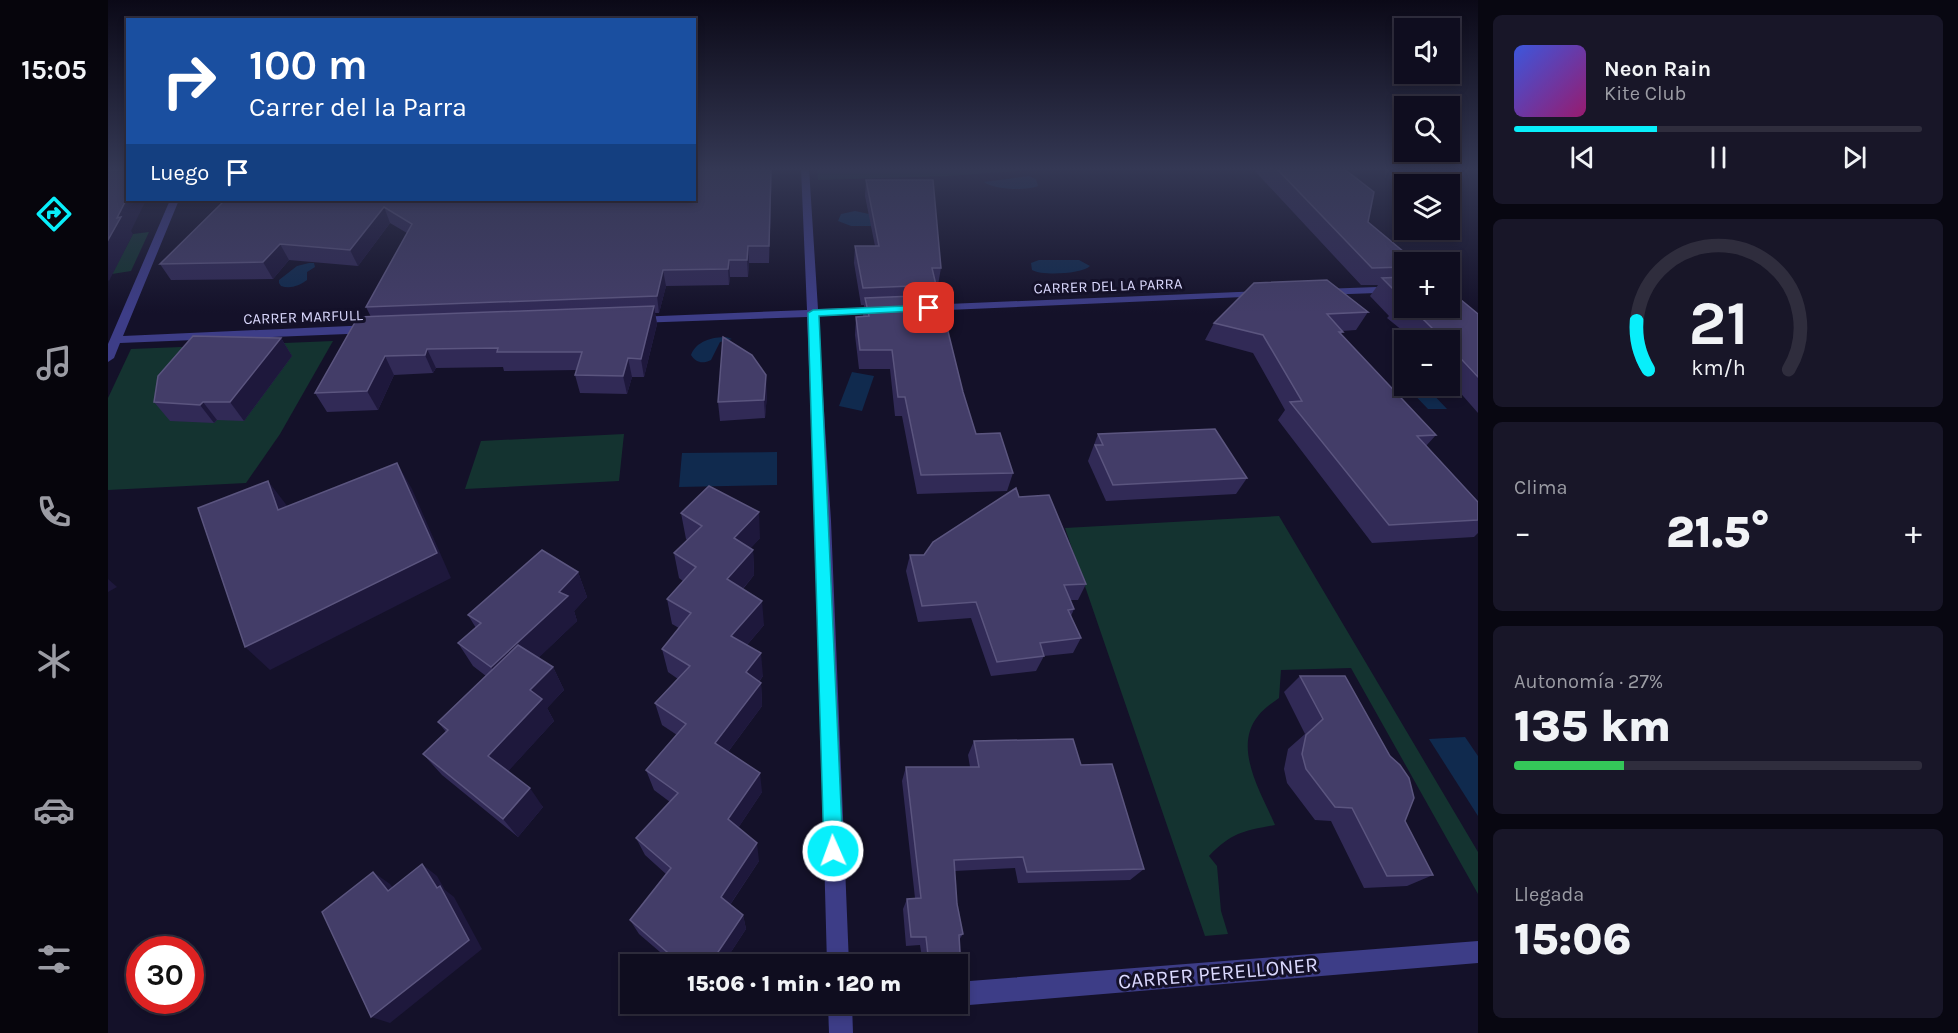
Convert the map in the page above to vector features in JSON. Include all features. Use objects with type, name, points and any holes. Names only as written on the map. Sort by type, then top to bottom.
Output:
[{"type":"street","points":[[108,358],[167,216]]},
{"type":"street","points":[[808,216],[838,954]]},
{"type":"street","points":[[1311,292],[1394,289]]},
{"type":"street","name":"CARRER DEL LA PARRA","points":[[813,313],[1276,294]]},
{"type":"street","points":[[622,320],[813,313]]},
{"type":"street","name":"CARRER MARFULL","points":[[117,340],[387,328]]},
{"type":"street","name":"CARRER PERELLONER","points":[[968,993],[1478,952]]},
{"type":"street","points":[[841,1014],[841,1033]]},
{"type":"green space","points":[[149,232],[131,271],[112,274],[133,234]]},
{"type":"green space","points":[[333,341],[280,434],[246,483],[108,490],[108,398],[131,349]]},
{"type":"green space","points":[[624,434],[619,481],[465,489],[481,441]]},
{"type":"green space","points":[[1279,516],[1478,852],[1478,894],[1351,668],[1281,670],[1279,698],[1258,716],[1251,729],[1248,742],[1252,771],[1275,825],[1232,837],[1209,856],[1217,866],[1221,911],[1228,934],[1205,936],[1065,528]]},
{"type":"water","points":[[840,216],[876,216],[888,226],[851,226],[838,221]]},
{"type":"water","points":[[1039,260],[1079,260],[1090,266],[1079,271],[1044,273],[1032,270],[1031,263]]},
{"type":"water","points":[[314,263],[315,267],[307,272],[307,280],[294,286],[281,286],[279,280],[297,266]]},
{"type":"water","points":[[726,337],[732,339],[720,342],[711,360],[700,362],[691,355],[701,343]]},
{"type":"water","points":[[852,372],[874,376],[862,411],[839,406]]},
{"type":"water","points":[[1416,396],[1435,396],[1447,409],[1428,409]]},
{"type":"water","points":[[777,452],[777,485],[679,487],[682,453]]},
{"type":"water","points":[[1465,737],[1478,756],[1478,816],[1429,739]]},
{"type":"building","points":[[108,216],[121,217],[108,240]]},
{"type":"building","points":[[209,216],[377,216],[350,250],[280,244],[263,262],[160,264]]},
{"type":"building","points":[[399,216],[770,216],[769,246],[748,246],[747,260],[729,260],[728,269],[663,270],[657,296],[366,307],[412,224]]},
{"type":"building","points":[[873,216],[936,216],[941,268],[932,268],[936,285],[863,288],[855,246],[879,246]]},
{"type":"building","points":[[1322,216],[1369,216],[1368,222],[1404,252],[1394,252],[1394,267],[1372,268]]},
{"type":"building","points":[[1394,277],[1394,290],[1382,278]]},
{"type":"building","points":[[1327,280],[1368,312],[1327,314],[1343,332],[1339,332],[1394,390],[1394,396],[1399,396],[1436,435],[1417,436],[1478,502],[1478,520],[1389,525],[1290,402],[1302,401],[1263,335],[1214,323],[1254,283]]},
{"type":"building","points":[[939,295],[976,434],[1000,433],[1013,473],[921,475],[905,397],[898,397],[892,350],[860,350],[856,317],[869,316],[865,298]]},
{"type":"building","points":[[1460,299],[1478,314],[1478,377],[1460,358],[1460,330],[1434,330],[1421,318],[1460,318]]},
{"type":"building","points":[[654,306],[641,359],[628,358],[623,376],[575,375],[582,352],[497,352],[498,348],[427,349],[425,355],[385,356],[367,391],[315,393],[358,317]]},
{"type":"building","points":[[193,336],[281,338],[230,402],[203,402],[200,405],[154,402],[158,376]]},
{"type":"building","points":[[723,337],[752,355],[766,375],[764,400],[718,402]]},
{"type":"building","points":[[1215,429],[1247,478],[1113,485],[1095,445],[1103,445],[1098,434]]},
{"type":"building","points":[[397,463],[437,553],[245,647],[198,508],[268,481],[278,510]]},
{"type":"building","points":[[709,486],[759,512],[734,538],[753,550],[727,579],[762,601],[731,636],[761,653],[746,672],[761,683],[715,743],[760,773],[728,819],[757,843],[721,897],[743,915],[717,954],[669,954],[630,920],[671,868],[636,838],[678,793],[646,770],[686,724],[655,703],[690,666],[662,649],[691,613],[667,599],[696,567],[674,553],[702,526],[681,513]]},
{"type":"building","points":[[1016,488],[1019,497],[1049,495],[1086,584],[1064,585],[1074,609],[1068,610],[1081,638],[1040,643],[1044,656],[997,662],[976,602],[922,606],[910,555],[924,555],[933,542]]},
{"type":"building","points":[[542,550],[578,572],[559,592],[568,596],[491,667],[458,643],[481,623],[468,615]]},
{"type":"building","points":[[518,645],[553,667],[530,690],[542,699],[488,756],[530,788],[503,819],[423,754],[448,730],[438,722]]},
{"type":"building","points":[[1300,676],[1345,676],[1390,756],[1409,778],[1414,798],[1405,821],[1433,875],[1387,876],[1352,808],[1335,807],[1306,769],[1302,754],[1306,735],[1323,719]]},
{"type":"building","points":[[1073,739],[1081,765],[1112,764],[1144,869],[1027,872],[1023,857],[954,860],[957,904],[963,934],[959,935],[960,954],[928,954],[926,937],[911,937],[907,899],[921,898],[906,767],[979,767],[974,741]]},
{"type":"building","points":[[422,864],[437,888],[440,886],[469,940],[371,1017],[322,912],[373,872],[388,891]]},
{"type":"route","points":[[833,851],[823,521],[813,313],[929,308]]}]
